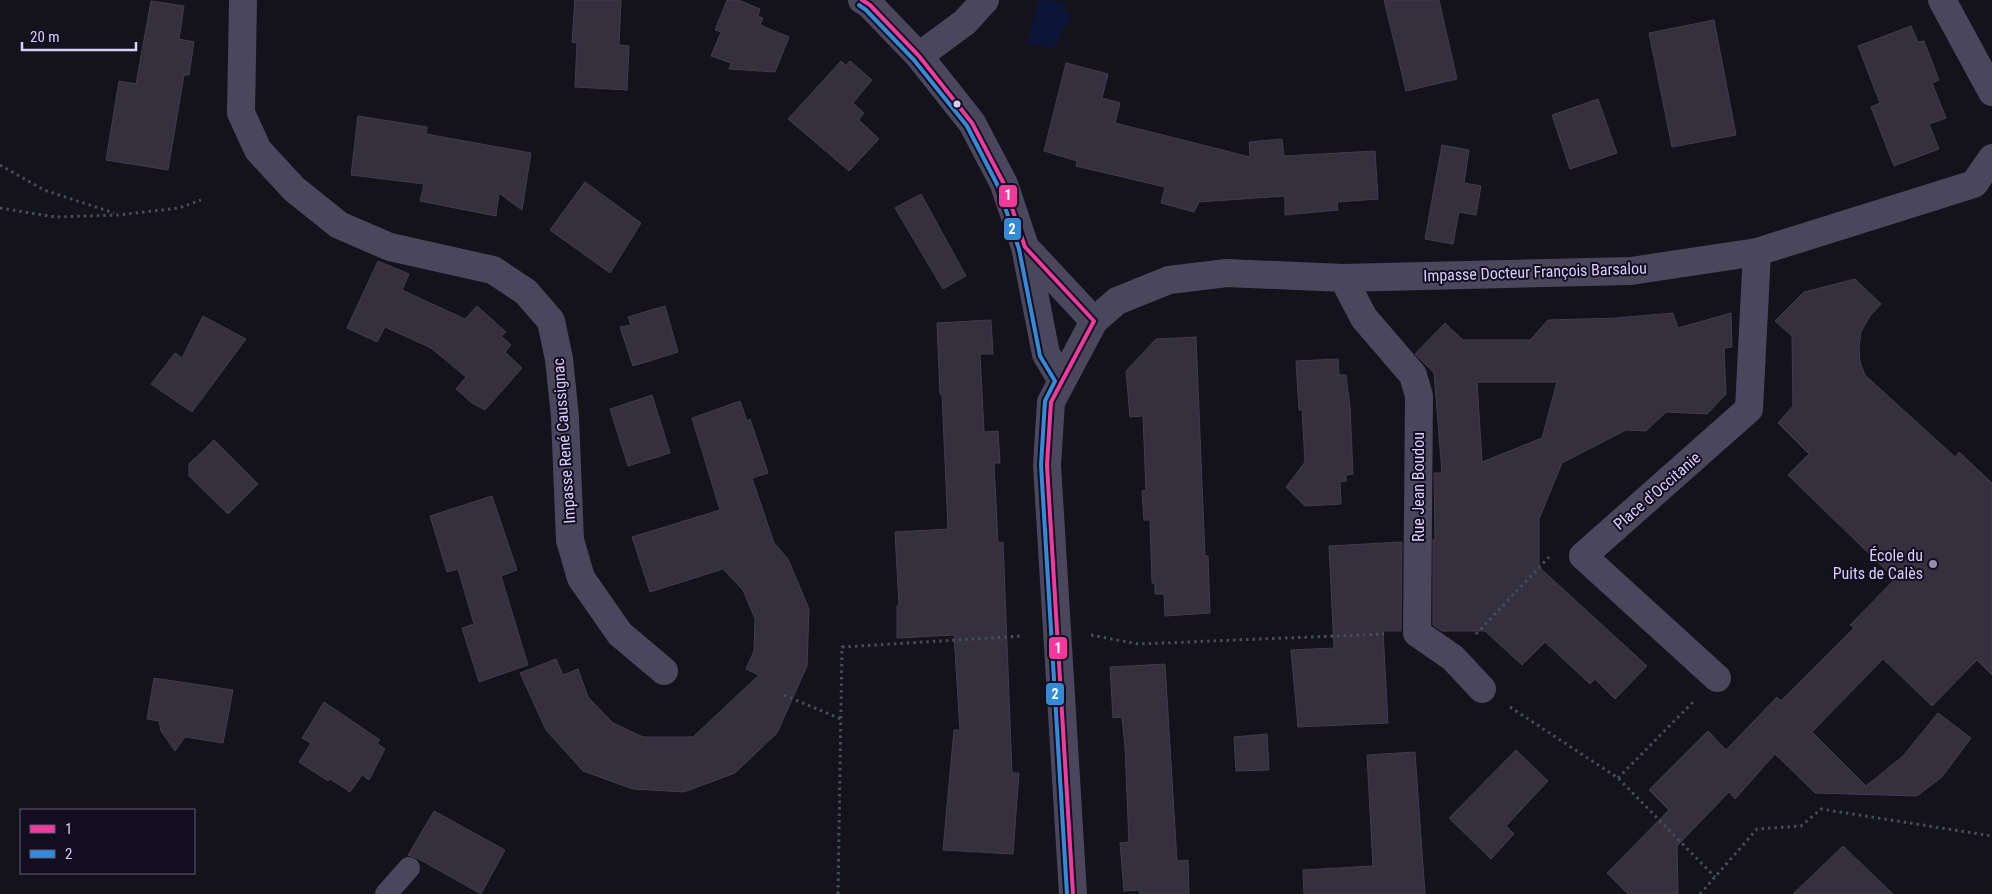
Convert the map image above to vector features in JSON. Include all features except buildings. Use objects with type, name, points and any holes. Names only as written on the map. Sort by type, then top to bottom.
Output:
[{"type":"street","name":"Impasse René Caussignac","points":[[243,0],[241,113],[258,150],[294,189],[339,225],[382,243],[493,270],[526,292],[551,321],[559,359],[565,417],[570,540],[581,578],[620,634],[664,671]]},
{"type":"street","points":[[862,0],[870,5],[919,56],[972,123],[1004,184],[1024,247],[1046,354],[1062,381]]},
{"type":"street","points":[[919,56],[965,22],[985,0]]},
{"type":"street","points":[[1942,0],[1992,92]]},
{"type":"street","name":"Impasse Docteur François Barsalou","points":[[1094,321],[1117,301],[1169,280],[1226,273],[1343,278],[1631,272],[1757,252],[1974,184],[1992,158]]},
{"type":"street","points":[[1024,247],[1094,321],[1050,402],[1047,465],[1072,894]]},
{"type":"street","name":"Place d'Occitanie","points":[[1583,556],[1749,409],[1757,252]]},
{"type":"street","name":"Rue Jean Boudou","points":[[1343,278],[1364,318],[1413,375],[1418,396],[1417,633]]},
{"type":"street","points":[[1583,556],[1717,678]]},
{"type":"street","points":[[1417,633],[1453,658],[1482,689]]},
{"type":"lane","points":[[386,894],[409,868]]},
{"type":"path","points":[[0,165],[44,190],[118,214]]},
{"type":"path","points":[[0,208],[55,217],[118,214],[179,208],[201,200]]},
{"type":"path","points":[[1453,658],[1551,555],[1583,556]]},
{"type":"path","points":[[838,894],[842,647],[1058,634],[1089,634],[1138,644],[1417,633]]},
{"type":"path","points":[[1618,778],[1717,678]]},
{"type":"path","points":[[1482,689],[1618,778],[1715,877]]},
{"type":"path","points":[[784,695],[841,720]]},
{"type":"path","points":[[1700,894],[1757,829],[1801,826],[1821,809],[1992,836]]},
{"type":"water","points":[[1038,0],[1066,4],[1065,9],[1071,17],[1054,49],[1028,43]]},
{"type":"transit line","name":"1","points":[[862,0],[870,5],[919,56],[972,123],[1004,184],[1025,247],[1094,321],[1051,402],[1047,465],[1073,894]]},
{"type":"transit line","name":"2","points":[[859,5],[914,60],[967,126],[998,186],[1019,249],[1040,356],[1055,381],[1045,401],[1041,465],[1067,894]]},
{"type":"place","name":"École du Puits de Calès","points":[[1933,564]]}]
